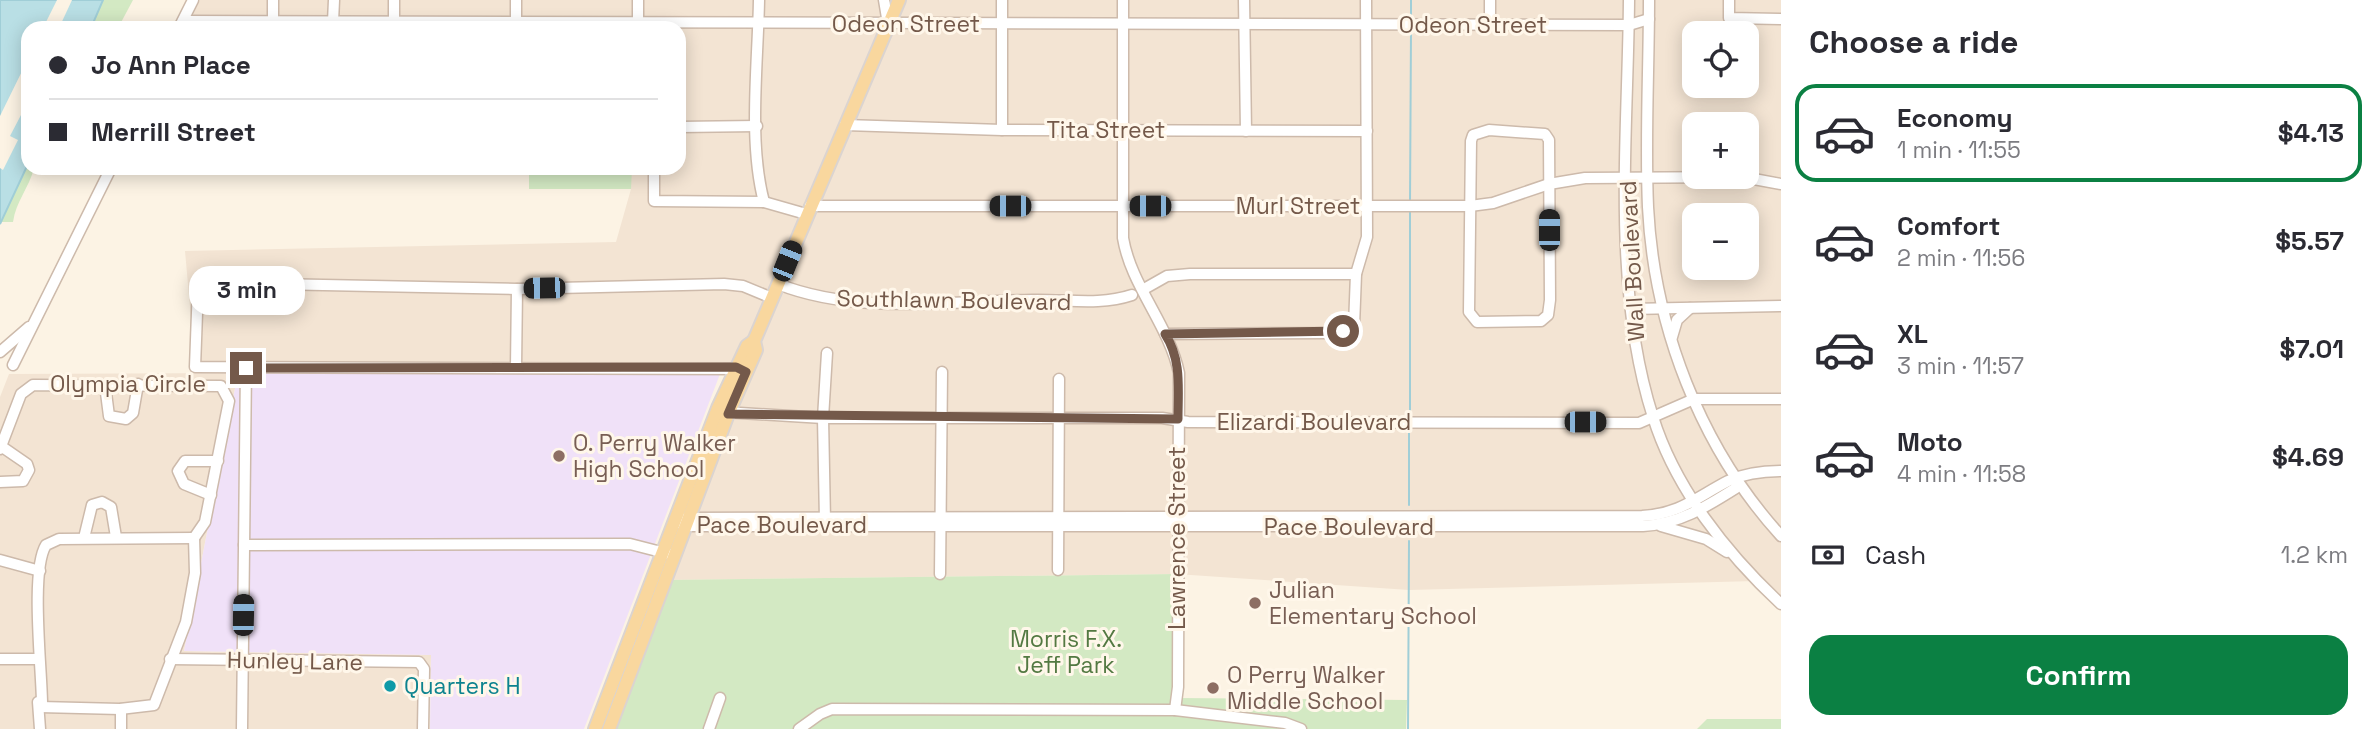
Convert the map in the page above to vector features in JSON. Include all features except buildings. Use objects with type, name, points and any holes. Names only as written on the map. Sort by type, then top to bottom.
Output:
[{"type":"main road","points":[[595,729],[683,521],[741,369],[747,346],[754,341],[899,0]]},
{"type":"main road","points":[[609,729],[668,554]]},
{"type":"street","points":[[183,21],[193,0]]},
{"type":"street","points":[[273,0],[273,21]]},
{"type":"street","points":[[333,21],[334,0]]},
{"type":"street","points":[[394,0],[394,21]]},
{"type":"street","points":[[516,0],[516,21]]},
{"type":"street","points":[[638,0],[638,21]]},
{"type":"street","points":[[759,0],[757,126],[760,186],[764,202]]},
{"type":"street","points":[[1002,0],[1002,130]]},
{"type":"street","name":"Lawrence Street","points":[[1123,0],[1125,251],[1175,354],[1178,373],[1178,687],[1175,710]]},
{"type":"street","points":[[1244,0],[1245,131]]},
{"type":"street","points":[[1165,334],[1326,333],[1350,329],[1355,323],[1356,274],[1366,245],[1368,206],[1366,0]]},
{"type":"street","points":[[1490,0],[1490,24]]},
{"type":"street","name":"Wall Boulevard","points":[[1629,0],[1627,178],[1630,309],[1637,354],[1653,419],[1698,506],[1741,562],[1781,604]]},
{"type":"street","name":"Wall Boulevard","points":[[1648,0],[1648,178],[1662,309],[1695,399],[1724,459],[1781,536]]},
{"type":"street","points":[[1729,0],[1729,18],[1781,19]]},
{"type":"street","points":[[885,5],[889,25]]},
{"type":"street","name":"Odeon Street","points":[[686,24],[1629,25],[1649,19]]},
{"type":"street","name":"Tita Street","points":[[845,125],[1002,130],[1367,131]]},
{"type":"street","points":[[686,127],[757,126]]},
{"type":"street","points":[[1489,131],[1533,131],[1546,135],[1549,146],[1550,300],[1545,319],[1515,323],[1477,322],[1469,309],[1470,206],[1473,135],[1489,131]]},
{"type":"street","points":[[13,365],[108,175]]},
{"type":"street","name":"Murl Street","points":[[654,175],[654,201],[764,202],[808,210],[1470,206],[1501,201],[1549,184],[1585,178],[1743,177],[1781,184]]},
{"type":"street","points":[[1143,289],[1167,276],[1190,274],[1356,274]]},
{"type":"street","points":[[741,369],[195,366],[198,286],[517,289],[724,284],[743,286],[772,298]]},
{"type":"street","name":"Southlawn Boulevard","points":[[778,284],[805,295],[862,303],[1037,300],[1095,302],[1132,295]]},
{"type":"street","points":[[516,368],[517,289]]},
{"type":"street","points":[[1630,309],[1781,306]]},
{"type":"street","points":[[1672,341],[1675,324],[1690,308]]},
{"type":"street","points":[[0,352],[35,322]]},
{"type":"street","points":[[825,520],[823,418],[827,353]]},
{"type":"street","points":[[242,729],[246,368]]},
{"type":"street","points":[[940,574],[942,372]]},
{"type":"street","points":[[1058,570],[1059,379]]},
{"type":"street","name":"Olympia Circle","points":[[1,448],[20,394],[28,387],[51,383],[221,386],[229,401],[205,522],[194,538]]},
{"type":"street","points":[[105,385],[109,416],[126,419],[134,413],[138,384]]},
{"type":"street","name":"Elizardi Boulevard","points":[[723,411],[823,418],[942,416],[1178,419],[1188,422],[1639,423],[1695,399],[1781,399]]},
{"type":"street","points":[[0,482],[24,481],[29,470],[27,464],[1,448]]},
{"type":"street","points":[[211,495],[184,484],[178,471],[186,461],[218,461]]},
{"type":"street","points":[[1738,480],[1748,475],[1781,471]]},
{"type":"street","name":"Pace Boulevard","points":[[1632,521],[1653,526],[1736,488],[1738,480]]},
{"type":"street","points":[[84,538],[92,505],[102,502],[111,507],[116,537]]},
{"type":"street","name":"Pace Boulevard","points":[[683,521],[1632,521],[1698,506]]},
{"type":"street","points":[[1653,526],[1675,528],[1706,539],[1741,562]]},
{"type":"street","points":[[40,707],[121,709],[154,705],[186,622],[195,573],[194,538],[116,537],[49,542],[42,553],[40,571],[39,659],[40,729]]},
{"type":"street","points":[[244,545],[630,544],[668,554]]},
{"type":"street","points":[[0,560],[40,571]]},
{"type":"street","points":[[0,659],[39,659]]},
{"type":"street","name":"Hunley Lane","points":[[170,659],[419,662],[424,669],[424,729]]},
{"type":"street","points":[[709,729],[720,698]]},
{"type":"street","points":[[121,709],[121,729]]},
{"type":"street","points":[[799,729],[832,709],[1175,710],[1271,721],[1301,729]]},
{"type":"shaded area","points":[[200,0],[1781,0],[1781,603],[1756,581],[1409,590],[1176,574],[665,580],[730,374],[195,363],[185,251],[616,242],[631,189],[529,189],[529,175],[686,175],[686,21],[190,21]]},
{"type":"shaded area","points":[[238,373],[184,651],[431,655],[429,729],[0,729],[0,397],[9,374]]},
{"type":"shaded area","points":[[238,373],[720,374],[584,729],[430,729],[431,655],[184,651]]},
{"type":"green space","points":[[94,0],[133,0],[122,21],[83,21]]},
{"type":"green space","points":[[21,158],[21,175],[32,175],[13,222],[0,222]]},
{"type":"green space","points":[[529,175],[632,175],[631,189],[529,189]]},
{"type":"green space","name":"Morris F.X. Jeff Park","points":[[1176,574],[1177,698],[1407,700],[1406,729],[612,729],[665,580]]},
{"type":"green space","points":[[1707,719],[1781,719],[1781,729],[1697,729]]},
{"type":"water","points":[[0,0],[103,0],[94,21],[21,21],[23,175],[0,224]]},
{"type":"pier","points":[[57,0],[72,0],[62,21],[46,21]]},
{"type":"pier","points":[[21,73],[21,115],[10,136],[18,140],[3,170],[0,168],[0,116]]},
{"type":"waterway","points":[[1411,0],[1411,20]]},
{"type":"waterway","points":[[1410,202],[1411,29]]},
{"type":"waterway","points":[[1410,211],[1410,419]]},
{"type":"waterway","points":[[1409,428],[1409,505]]},
{"type":"waterway","points":[[1408,729],[1409,541]]},
{"type":"place","name":"O. Perry Walker High School","points":[[559,456]]},
{"type":"place","name":"Julian Elementary School","points":[[1255,603]]},
{"type":"place","name":"Quarters H","points":[[390,686]]},
{"type":"place","name":"O Perry Walker Middle School","points":[[1213,688]]},
{"type":"route","points":[[246,368],[736,367],[746,372],[728,414],[823,418],[942,416],[1178,419],[1178,373],[1175,354],[1165,334],[1343,331]]}]
